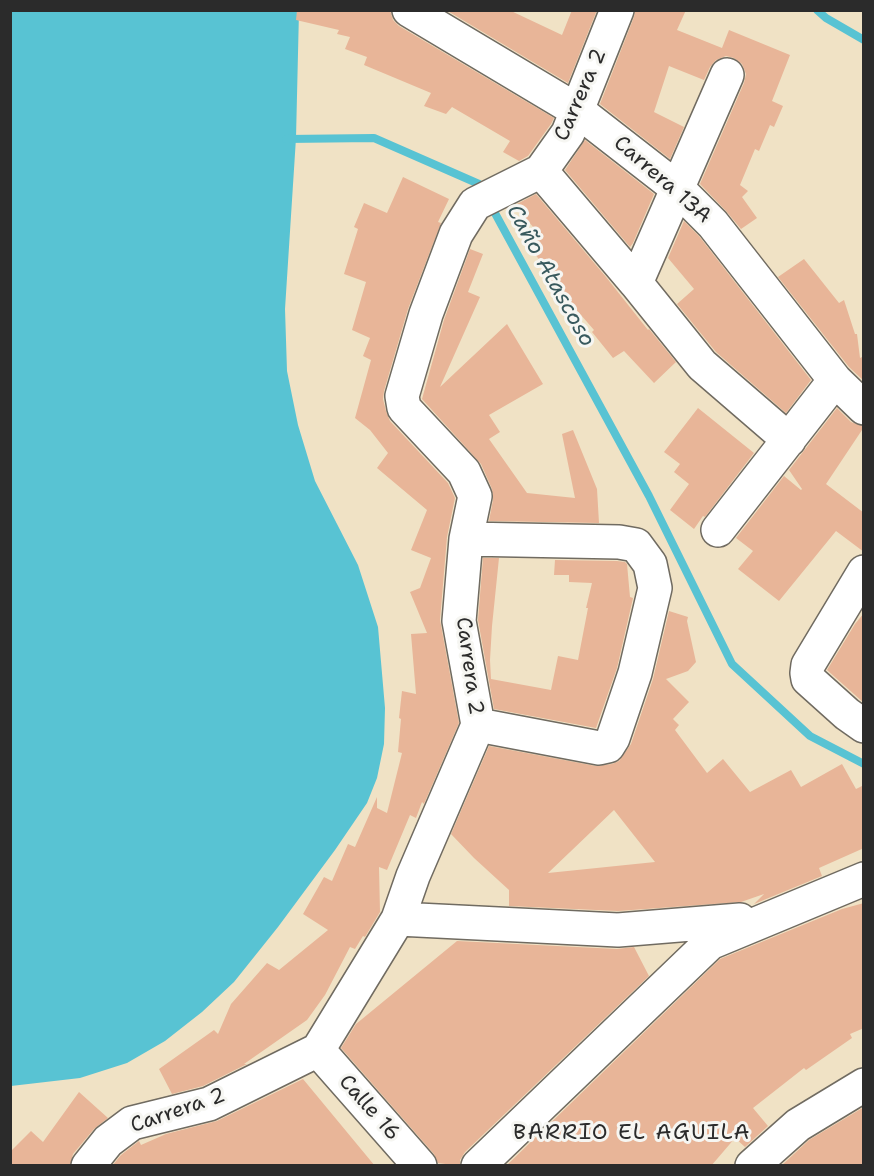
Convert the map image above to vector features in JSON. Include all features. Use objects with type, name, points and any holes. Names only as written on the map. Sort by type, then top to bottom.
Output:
[{"type":"street","name":"Carrera 2","points":[[88,1166],[108,1141],[132,1123],[210,1104],[318,1050],[398,919],[413,876],[478,725],[459,621],[466,539],[475,496],[465,472],[404,408],[402,396],[426,314],[456,234],[475,204],[541,171],[568,133],[617,10]]},
{"type":"street","name":"Carrera 13A","points":[[411,11],[578,111],[677,188],[713,224],[835,380],[864,408]]},
{"type":"street","points":[[636,283],[727,75]]},
{"type":"street","points":[[541,171],[702,365],[789,440]]},
{"type":"street","points":[[718,530],[835,380]]},
{"type":"street","points":[[466,539],[636,545],[650,564],[655,588],[635,673],[613,738],[608,746],[599,748],[478,725]]},
{"type":"street","points":[[858,713],[808,679],[807,673],[808,665],[864,572]]},
{"type":"street","points":[[478,1166],[710,943],[864,879]]},
{"type":"street","points":[[398,919],[618,930],[773,917]]},
{"type":"street","name":"Calle 16","points":[[318,1050],[420,1166]]},
{"type":"street","points":[[752,1166],[798,1125],[864,1085]]},
{"type":"water","points":[[11,11],[299,11],[296,138],[285,309],[287,371],[298,425],[315,481],[358,565],[378,627],[385,708],[384,744],[377,778],[367,803],[278,927],[234,982],[202,1012],[165,1041],[127,1063],[80,1078],[11,1086]]},
{"type":"building","points":[[297,10],[390,10],[393,20],[399,26],[554,118],[528,156],[519,161],[503,152],[510,141],[452,107],[446,114],[424,106],[431,93],[364,65],[367,57],[345,49],[350,37],[337,34],[339,30],[296,20]]},
{"type":"building","points":[[446,10],[509,10],[562,35],[572,10],[597,10],[568,83]]},
{"type":"building","points":[[635,10],[686,10],[677,30],[722,48],[729,30],[790,55],[772,101],[783,106],[774,127],[770,125],[759,151],[755,149],[740,185],[748,191],[742,197],[757,218],[741,229],[700,184],[744,83],[746,74],[742,64],[726,56],[716,60],[704,80],[669,66],[654,112],[684,127],[670,159],[600,104]]},
{"type":"building","points":[[585,140],[654,194],[630,247],[565,170]]},
{"type":"building","points":[[403,177],[449,199],[438,222],[441,223],[408,309],[383,399],[390,421],[448,483],[455,498],[447,537],[440,620],[459,723],[424,804],[422,802],[416,818],[410,815],[387,870],[379,867],[380,912],[355,949],[350,947],[325,995],[307,1020],[244,1064],[247,1064],[203,1086],[172,1094],[159,1069],[214,1030],[218,1034],[231,1004],[267,963],[279,970],[328,930],[303,914],[324,877],[332,881],[348,844],[355,847],[377,797],[377,808],[387,813],[402,753],[398,752],[402,691],[416,694],[411,634],[427,633],[410,592],[420,588],[431,558],[411,550],[427,510],[377,468],[388,453],[370,430],[355,418],[371,360],[363,356],[370,338],[352,330],[366,282],[344,274],[358,229],[354,227],[364,203],[387,213]]},
{"type":"building","points":[[536,194],[676,362],[654,383],[624,351],[613,358],[592,332],[594,330],[547,276],[550,274],[526,242],[538,233],[515,205]]},
{"type":"building","points":[[684,221],[699,236],[811,380],[786,413],[716,352],[677,304],[694,289],[668,258]]},
{"type":"building","points":[[470,249],[483,254],[468,292],[480,297],[440,387],[507,324],[543,384],[489,415],[500,432],[489,439],[527,493],[575,498],[562,434],[573,430],[597,489],[599,523],[489,521],[493,500],[492,489],[481,464],[422,399],[444,320]]},
{"type":"building","points":[[804,259],[839,303],[844,300],[855,334],[857,334],[860,358],[864,356],[864,381],[849,367],[778,277]]},
{"type":"building","points":[[698,408],[754,453],[694,529],[670,510],[689,484],[674,472],[680,464],[664,452]]},
{"type":"building","points":[[837,408],[851,422],[864,427],[826,484],[864,513],[864,552],[836,531],[779,601],[738,569],[753,551],[736,538],[784,476],[802,489],[789,470]]},
{"type":"building","points":[[483,558],[499,558],[492,626],[491,679],[551,690],[558,656],[578,660],[592,583],[569,582],[569,575],[554,575],[555,560],[617,561],[627,564],[630,597],[633,598],[617,668],[596,728],[494,709],[478,620]]},
{"type":"building","points":[[669,611],[688,617],[696,662],[688,671],[666,679],[689,702],[673,719],[679,725],[675,730],[707,773],[723,759],[750,792],[791,770],[801,787],[842,764],[856,789],[864,785],[864,848],[819,868],[822,876],[754,904],[764,894],[741,902],[618,911],[509,906],[509,890],[451,834],[489,746],[596,766],[612,764],[619,761],[631,744],[653,679]],"holes":[[[614,810],[655,862],[548,873]]]},
{"type":"building","points":[[864,613],[864,703],[827,670]]},
{"type":"building","points":[[864,903],[864,1028],[850,1034],[852,1038],[806,1070],[804,1068],[753,1108],[768,1126],[745,1147],[735,1138],[711,1166],[506,1166],[720,959],[842,909]]},
{"type":"building","points":[[457,941],[617,949],[634,947],[649,976],[465,1152],[460,1160],[460,1166],[438,1163],[434,1154],[341,1048],[356,1024]]},
{"type":"building","points":[[303,1079],[375,1166],[112,1166],[121,1155],[139,1141],[141,1145],[166,1134],[217,1121]]},
{"type":"building","points":[[79,1092],[108,1118],[94,1129],[73,1154],[70,1166],[10,1166],[10,1152],[31,1131],[43,1142]]},
{"type":"building","points":[[864,1107],[864,1166],[781,1166],[809,1140]]},
{"type":"waterway","points":[[817,10],[826,18],[864,40]]},
{"type":"waterway","name":"Caño Atascoso","points":[[286,139],[374,138],[479,184],[484,193]]},
{"type":"waterway","name":"Caño Atascoso","points":[[490,204],[649,496],[732,664],[810,736],[864,764]]},
{"type":"district","name":"BARRIO EL AGUILA","points":[[632,1133]]}]
